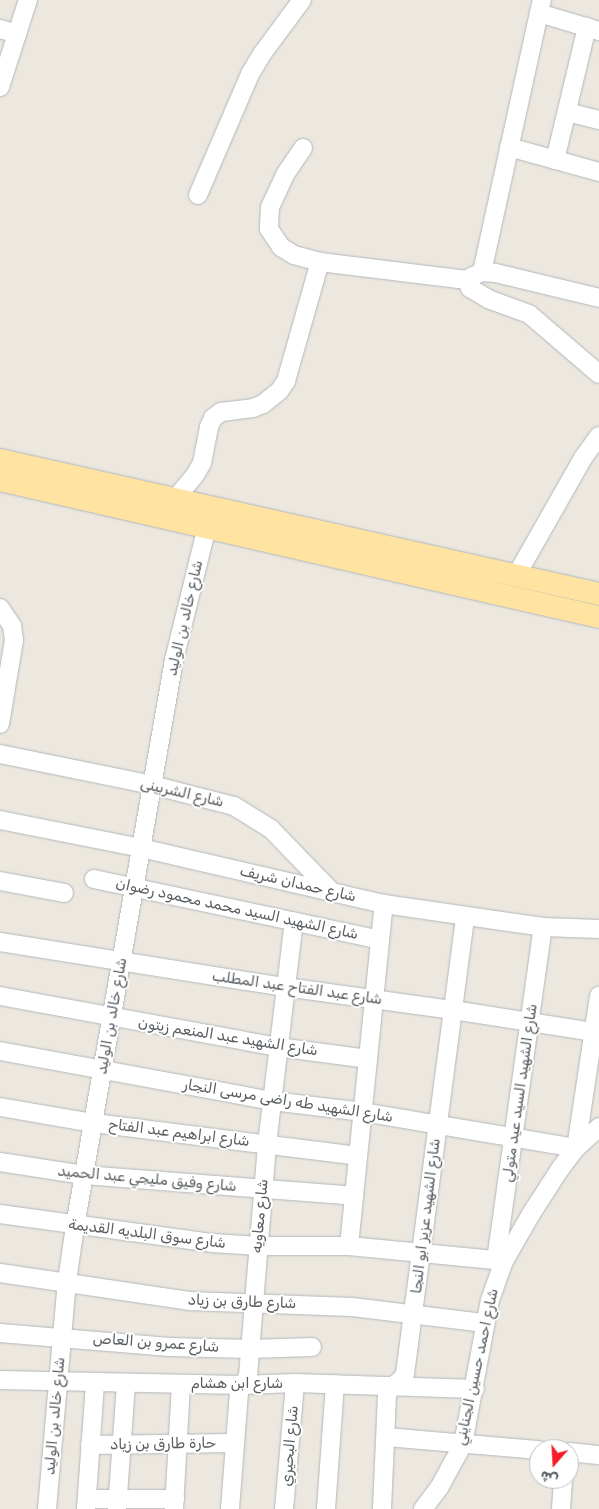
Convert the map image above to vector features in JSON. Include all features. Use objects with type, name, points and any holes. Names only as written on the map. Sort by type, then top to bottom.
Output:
[{"type":"main road","points":[[0,460],[147,503],[207,527],[599,616]]},
{"type":"main road","points":[[0,480],[147,503],[175,500],[599,594]]},
{"type":"street","points":[[0,88],[8,31],[28,0]]},
{"type":"street","points":[[198,195],[250,74],[262,54],[302,0]]},
{"type":"street","points":[[555,160],[567,112],[593,29],[541,6],[509,146],[475,276],[470,288],[488,299],[529,314],[599,374]]},
{"type":"street","points":[[567,112],[599,120]]},
{"type":"street","points":[[509,146],[599,172]]},
{"type":"street","points":[[303,148],[276,191],[270,208],[268,222],[272,236],[281,248],[294,255],[318,265],[475,276],[496,272],[599,298]]},
{"type":"street","points":[[175,500],[202,463],[209,427],[213,418],[221,412],[253,408],[263,404],[280,390],[286,381],[318,265]]},
{"type":"street","points":[[516,576],[583,458],[599,436]]},
{"type":"street","name":"شارع خالد بن الوليد","points":[[46,1509],[67,1281],[75,1226],[113,1018],[174,660],[207,527]]},
{"type":"street","points":[[0,608],[9,620],[13,633],[5,663],[0,724]]},
{"type":"street","name":"شارع الشربينى","points":[[0,754],[152,785],[220,801],[247,812],[271,829],[333,893]]},
{"type":"street","name":"شارع حمدان شريف","points":[[0,820],[141,848],[384,904],[543,927],[599,929]]},
{"type":"street","name":"شارع الشهيد السيد محمد محمود رضوان","points":[[94,879],[380,940]]},
{"type":"street","points":[[0,881],[64,893]]},
{"type":"street","points":[[349,1246],[384,904]]},
{"type":"street","name":"شارع الشهيد عزيز ابو النجا","points":[[382,1509],[387,1395],[393,1385],[405,1374],[465,916]]},
{"type":"street","name":"شارع معاويه","points":[[230,1509],[239,1392],[248,1376],[267,1144],[294,922]]},
{"type":"street","name":"شارع الشهيد السيد عيد متولي","points":[[500,1260],[514,1136],[543,927]]},
{"type":"street","name":"شارع عبد الفتاح عبد المطلب","points":[[0,942],[286,987],[594,1032]]},
{"type":"street","name":"شارع الشهيد عبد المنعم زيتون","points":[[0,996],[278,1047],[368,1059]]},
{"type":"street","points":[[576,1148],[599,996]]},
{"type":"street","name":"شارع الشهيد طه راضى مرسى النجار","points":[[0,1051],[272,1101],[362,1112],[514,1136],[576,1148]]},
{"type":"street","name":"شارع ابراهيم عبد الفتاح","points":[[0,1107],[94,1123],[358,1156]]},
{"type":"street","name":"شارع احمد حسين الجنايني","points":[[422,1509],[444,1481],[463,1444],[475,1388],[485,1323],[500,1260],[576,1148],[599,1126]]},
{"type":"street","name":"شارع وفيق مليجي عبد الحميد","points":[[0,1162],[84,1175],[354,1196]]},
{"type":"street","name":"شارع سوق البلديه القديمة","points":[[0,1214],[154,1237],[258,1246],[349,1246],[500,1260]]},
{"type":"street","name":"شارع طارق بن زياد","points":[[0,1272],[189,1301],[307,1304],[485,1323]]},
{"type":"street","name":"شارع عمرو بن العاص","points":[[0,1333],[62,1336],[169,1346],[250,1349],[312,1347]]},
{"type":"street","name":"شارع ابن هشام","points":[[0,1380],[242,1385],[295,1383],[475,1388]]},
{"type":"street","points":[[95,1382],[86,1504],[174,1504],[181,1384]]},
{"type":"street","points":[[118,1504],[126,1383]]},
{"type":"street","name":"شارع البحيري","points":[[284,1509],[295,1383]]},
{"type":"street","points":[[326,1509],[335,1384]]},
{"type":"street","points":[[386,1437],[529,1449]]},
{"type":"street","name":"حارة طارق بن زياد","points":[[90,1445],[235,1443]]},
{"type":"street","points":[[561,1509],[562,1489]]}]
